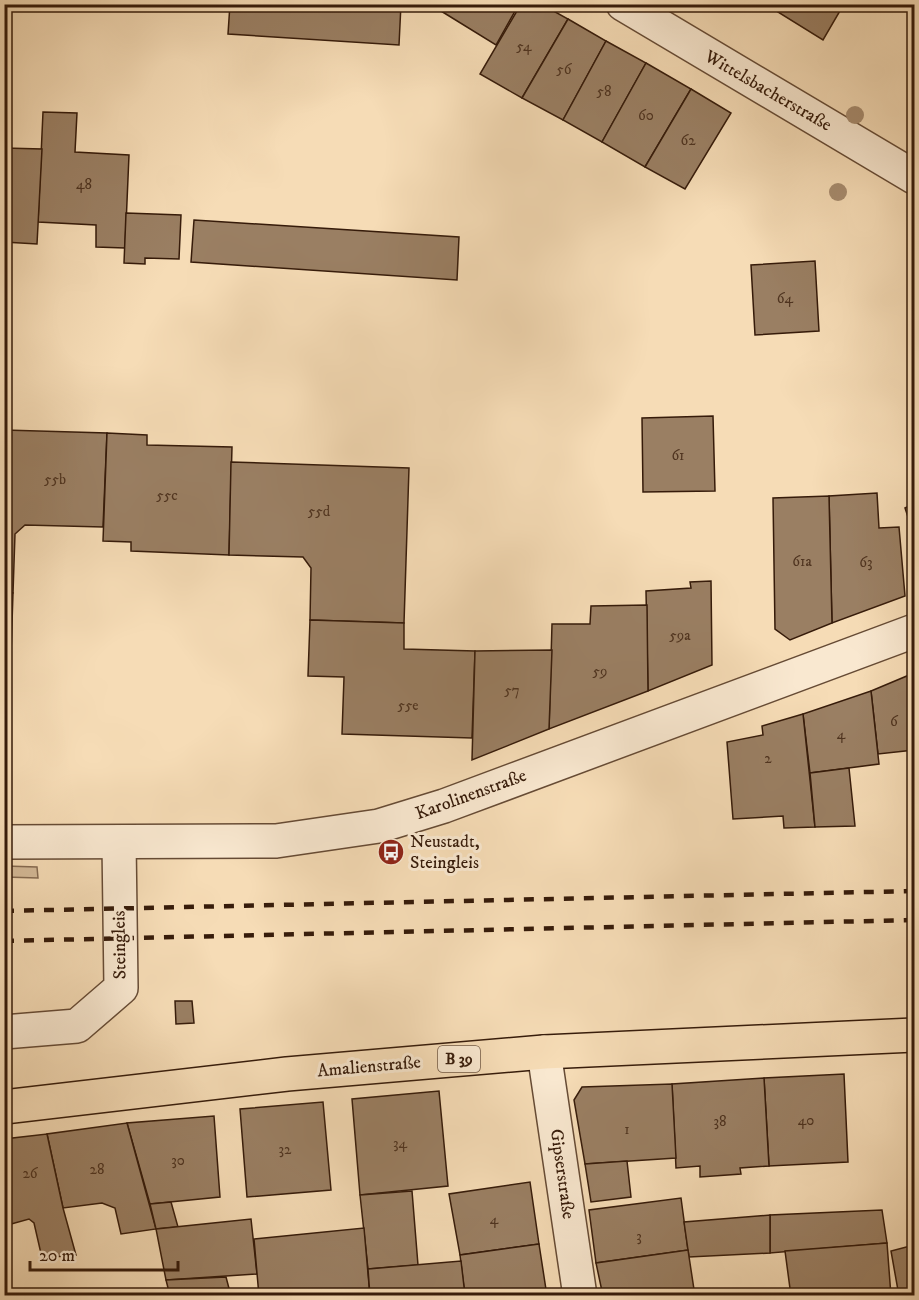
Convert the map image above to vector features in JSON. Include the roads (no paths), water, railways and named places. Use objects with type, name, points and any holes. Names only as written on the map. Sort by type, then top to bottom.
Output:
[{"type":"main road","name":"Amalienstraße","points":[[4,1107],[287,1074],[544,1052],[915,1035]]},
{"type":"street","name":"Wittelsbacherstraße","points":[[623,4],[915,177]]},
{"type":"street","name":"Karolinenstraße","points":[[4,842],[276,841],[379,826],[444,806],[915,631]]},
{"type":"street","name":"Steingleis","points":[[4,1032],[77,1026],[121,988],[119,842]]},
{"type":"street","name":"Gipserstraße","points":[[544,1052],[580,1296]]},
{"type":"railway","points":[[4,911],[914,891]]},
{"type":"railway","points":[[4,941],[914,920]]},
{"type":"place","name":"Neustadt, Steingleis","points":[[391,852]]}]
